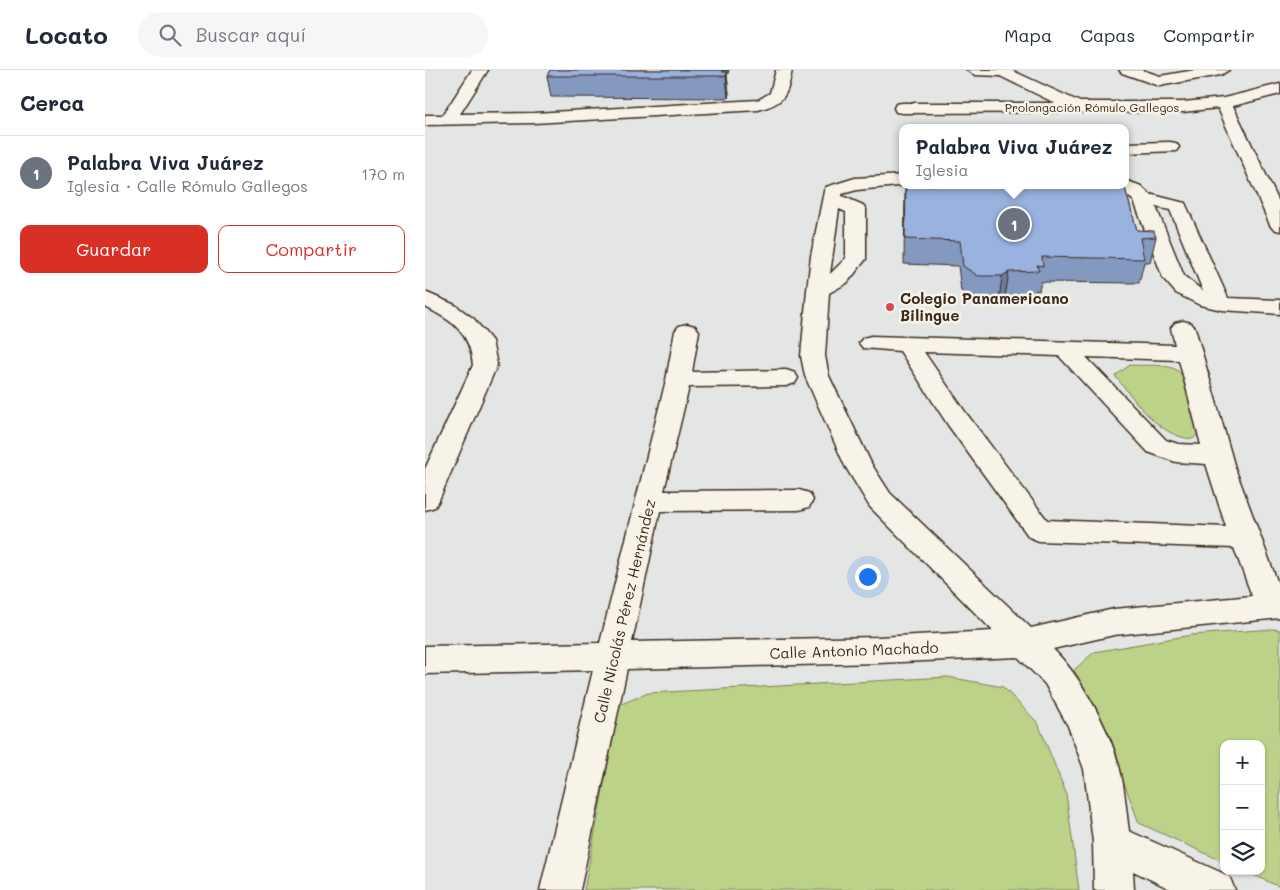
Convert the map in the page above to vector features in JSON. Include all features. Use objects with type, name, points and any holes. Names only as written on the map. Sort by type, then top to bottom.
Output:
[{"type":"street","points":[[448,120],[480,70]]},
{"type":"street","points":[[425,120],[534,118],[758,105],[772,102],[777,97],[784,70]]},
{"type":"street","points":[[975,70],[1003,72],[1081,108]]},
{"type":"street","points":[[1127,70],[1159,81],[1221,70]]},
{"type":"street","name":"Prolongación Rómulo Gallegos","points":[[902,108],[935,114],[1081,108],[1183,107],[1224,102],[1280,89]]},
{"type":"street","points":[[1224,102],[1280,225]]},
{"type":"street","points":[[1129,148],[1170,147]]},
{"type":"street","points":[[832,195],[855,184],[899,181]]},
{"type":"street","points":[[1129,188],[1143,199],[1174,278],[1179,286],[1195,297],[1219,302],[1280,307]]},
{"type":"street","points":[[832,195],[821,256],[818,290],[813,356],[817,376],[859,466],[879,500],[1057,674],[1084,722],[1102,768],[1112,842],[1114,890]]},
{"type":"street","points":[[818,290],[839,278],[856,259],[856,209],[832,195]]},
{"type":"street","points":[[1143,199],[1172,204],[1178,207],[1219,302]]},
{"type":"street","points":[[425,300],[452,312],[469,325],[481,341],[485,352],[485,365],[425,500]]},
{"type":"street","name":"Calle Nicolás Pérez Hernández","points":[[560,890],[648,501],[678,380],[687,331]]},
{"type":"street","points":[[871,343],[1066,350],[1186,340],[1215,455],[1243,538],[1276,605]]},
{"type":"street","points":[[908,345],[1041,541],[1243,538]]},
{"type":"street","points":[[1066,350],[1157,446],[1176,452],[1215,455]]},
{"type":"street","points":[[678,380],[787,378]]},
{"type":"street","points":[[648,501],[799,500]]},
{"type":"street","name":"Calle Antonio Machado","points":[[425,660],[878,650],[1025,643],[1114,622],[1276,605]]},
{"type":"street","points":[[1112,842],[1215,890]]},
{"type":"green space","points":[[1130,365],[1166,366],[1177,370],[1181,374],[1191,399],[1198,434],[1193,439],[1180,437],[1169,432],[1158,425],[1140,406],[1115,376]]},
{"type":"green space","points":[[1280,630],[1280,887],[1254,875],[1265,875],[1265,740],[1220,740],[1220,860],[1139,823],[1095,706],[1074,670],[1094,652],[1191,635]]},
{"type":"green space","points":[[948,677],[1003,687],[1038,723],[1066,793],[1079,890],[584,890],[619,705],[648,693]]},
{"type":"building","points":[[550,70],[722,70],[722,72],[727,72],[726,76],[547,76]]},
{"type":"building","points":[[906,189],[1125,189],[1137,230],[1154,231],[1156,237],[1140,238],[1144,259],[1042,257],[1043,266],[1037,265],[1039,271],[1009,272],[1002,276],[978,276],[963,266],[960,241],[905,239]]},
{"type":"place","name":"Palabra Viva Juárez","points":[[1014,224]]},
{"type":"place","name":"Colegio Panamericano Bilingue","points":[[890,307]]}]
